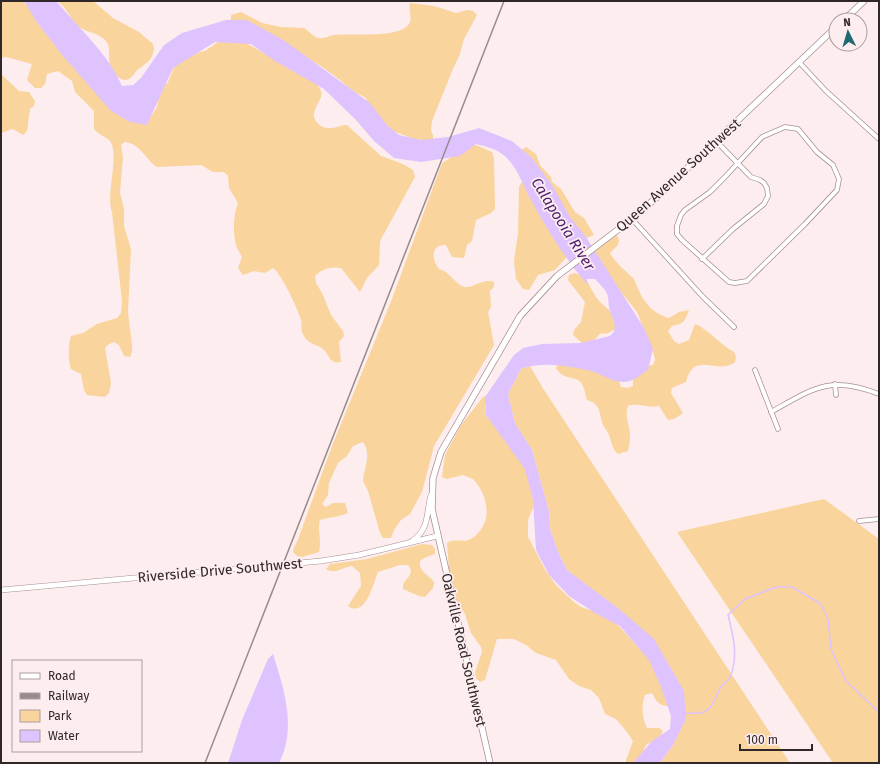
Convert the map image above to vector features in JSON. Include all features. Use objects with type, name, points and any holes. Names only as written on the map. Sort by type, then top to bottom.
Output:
[{"type":"main road","points":[[852,12],[864,1]]},
{"type":"main road","name":"Queen Avenue Southwest","points":[[437,536],[431,495],[436,464],[444,445],[520,316],[542,290],[565,270],[632,219],[828,35]]},
{"type":"main road","name":"Oakville Road Southwest","points":[[437,536],[490,763]]},
{"type":"street","points":[[799,62],[826,91],[879,139]]},
{"type":"street","points":[[785,127],[798,129],[817,152],[833,165],[839,179],[837,190],[827,202],[748,281],[735,283],[729,282],[702,259],[677,234],[678,220],[685,210],[710,192],[762,137],[785,127]]},
{"type":"street","points":[[702,259],[764,204],[768,196],[767,188],[764,183],[760,180],[751,178],[716,141]]},
{"type":"street","points":[[632,219],[703,297],[734,327]]},
{"type":"street","points":[[755,370],[778,429]]},
{"type":"street","points":[[771,412],[812,390],[835,384],[853,385],[879,394]]},
{"type":"street","points":[[835,384],[836,395]]},
{"type":"street","points":[[409,543],[418,537],[424,529],[431,495]]},
{"type":"street","points":[[859,520],[879,519]]},
{"type":"street","name":"Riverside Drive Southwest","points":[[1,590],[321,561],[359,555],[437,536]]},
{"type":"green space","points":[[1,1],[22,1],[28,5],[131,121],[142,124],[147,123],[157,107],[160,91],[168,82],[176,62],[205,51],[218,42],[239,39],[315,82],[321,91],[314,114],[316,122],[325,128],[347,125],[381,156],[403,164],[413,170],[415,177],[380,241],[379,265],[367,278],[360,292],[341,268],[334,267],[326,269],[315,276],[316,283],[331,315],[343,331],[344,336],[339,342],[341,362],[333,361],[322,348],[304,337],[301,320],[293,300],[285,284],[273,268],[265,273],[254,271],[243,275],[238,268],[242,257],[236,245],[234,235],[234,218],[238,203],[229,188],[228,176],[224,172],[213,172],[201,165],[157,167],[139,149],[130,143],[125,142],[121,145],[123,157],[120,193],[124,209],[124,226],[131,249],[128,312],[132,352],[130,357],[124,356],[119,345],[114,342],[109,344],[105,348],[111,383],[109,393],[105,397],[87,395],[84,390],[81,374],[71,369],[70,366],[69,348],[71,336],[83,333],[97,324],[117,318],[121,313],[122,301],[110,205],[114,154],[109,140],[94,129],[94,111],[75,92],[72,81],[58,71],[47,74],[45,84],[41,88],[35,88],[27,80],[32,64],[6,57],[1,58]]},
{"type":"green space","points":[[57,1],[93,1],[113,18],[139,32],[153,44],[154,49],[151,58],[129,79],[125,80],[119,78],[113,72],[109,62],[109,47],[104,39],[77,25],[64,7]]},
{"type":"green space","points":[[410,3],[434,6],[456,13],[467,10],[473,11],[477,15],[464,39],[460,54],[432,121],[431,131],[433,141],[414,139],[393,131],[370,108],[366,98],[353,91],[321,66],[246,24],[231,20],[231,15],[241,12],[262,23],[281,27],[304,28],[315,36],[321,38],[334,35],[385,34],[404,29],[409,24],[411,19]]},
{"type":"green space","points":[[1,74],[19,91],[29,92],[35,101],[34,106],[30,109],[27,131],[23,135],[13,129],[1,133]]},
{"type":"green space","points":[[476,145],[492,152],[494,158],[495,209],[491,213],[476,220],[472,241],[467,245],[464,258],[452,257],[446,245],[437,247],[434,257],[436,265],[439,269],[446,272],[457,283],[464,287],[486,281],[494,282],[494,287],[490,291],[491,307],[488,312],[494,345],[434,446],[422,492],[410,514],[401,520],[394,530],[391,538],[383,538],[380,533],[368,491],[363,481],[367,461],[367,451],[363,442],[353,446],[347,456],[338,463],[329,483],[328,495],[322,504],[326,507],[333,503],[345,503],[348,513],[320,520],[319,552],[302,557],[297,556],[293,552],[294,547],[332,446],[392,299],[442,163],[469,146]]},
{"type":"green space","points":[[526,147],[536,154],[540,165],[551,177],[552,182],[561,189],[575,212],[584,218],[594,235],[583,239],[555,270],[538,275],[529,290],[523,289],[516,279],[514,261],[518,233],[519,187],[524,178],[522,150]]},
{"type":"green space","points":[[617,235],[619,240],[618,245],[610,253],[618,264],[633,278],[642,297],[648,305],[660,315],[669,318],[679,312],[689,310],[684,321],[672,326],[668,331],[674,341],[679,344],[689,340],[695,324],[734,352],[736,357],[735,362],[728,366],[700,365],[694,367],[686,382],[672,388],[671,393],[683,413],[674,419],[668,420],[659,406],[628,406],[627,417],[630,435],[628,451],[618,454],[615,451],[609,434],[603,425],[597,406],[591,401],[587,400],[584,388],[580,381],[562,375],[556,368],[559,363],[617,375],[621,387],[627,388],[633,386],[633,378],[642,366],[653,365],[655,360],[654,355],[637,312],[621,292],[594,251]]},
{"type":"green space","points":[[575,273],[585,277],[596,297],[612,313],[616,329],[606,334],[601,333],[593,341],[582,343],[573,335],[574,330],[581,322],[585,302],[568,280],[569,275]]},
{"type":"green space","points":[[530,366],[544,390],[790,763],[660,763],[673,745],[684,691],[589,587],[567,570],[559,554],[550,529],[549,511],[532,450],[515,423],[508,394],[521,369]]},
{"type":"green space","points":[[488,395],[485,405],[486,416],[498,427],[527,471],[534,505],[528,520],[528,537],[546,571],[556,585],[574,602],[581,607],[596,612],[617,624],[657,669],[668,706],[662,705],[658,702],[652,693],[645,695],[643,712],[647,728],[659,728],[663,731],[660,737],[646,745],[638,763],[625,763],[633,741],[627,732],[616,719],[605,714],[599,698],[591,690],[579,686],[569,679],[556,660],[536,653],[526,645],[514,639],[497,639],[485,680],[480,682],[476,678],[475,672],[482,652],[481,647],[471,633],[465,614],[456,600],[455,589],[450,581],[447,543],[471,539],[483,526],[487,510],[483,493],[473,479],[463,475],[447,479],[442,477],[445,455],[461,425],[483,397]]},
{"type":"green space","points":[[824,499],[879,539],[879,763],[833,763],[677,532]]},
{"type":"green space","points":[[422,544],[432,545],[435,549],[435,554],[420,561],[422,570],[434,582],[433,588],[425,597],[403,589],[403,584],[410,575],[411,570],[408,565],[400,565],[378,572],[368,598],[364,604],[360,607],[354,608],[348,606],[361,586],[360,573],[352,566],[336,571],[329,571],[326,569],[330,564],[367,559]]},
{"type":"water","name":"Calapooia River","points":[[24,1],[56,1],[110,64],[122,86],[133,85],[141,78],[164,45],[182,33],[226,20],[247,20],[285,41],[370,103],[387,125],[399,135],[421,140],[448,137],[479,128],[512,141],[532,158],[552,185],[570,217],[586,237],[644,328],[653,349],[648,370],[630,381],[615,381],[591,371],[574,367],[537,365],[521,369],[508,394],[515,423],[532,450],[549,511],[550,529],[559,554],[567,570],[618,608],[654,639],[684,691],[686,719],[673,745],[660,763],[633,763],[652,741],[670,729],[671,716],[661,687],[649,660],[620,626],[595,613],[569,596],[549,575],[536,550],[533,500],[525,469],[486,415],[485,397],[514,355],[523,348],[542,344],[580,343],[610,336],[614,332],[615,325],[609,308],[608,296],[605,290],[595,279],[587,279],[587,284],[571,264],[543,222],[510,161],[497,151],[476,144],[460,156],[421,162],[394,158],[374,141],[356,120],[324,89],[275,61],[251,44],[215,42],[173,68],[147,125],[130,122],[111,111],[63,56],[36,21]]},
{"type":"water","points":[[273,654],[287,708],[288,722],[284,750],[279,763],[228,763],[242,720],[268,659]]},
{"type":"waterway","points":[[684,713],[699,713],[708,710],[720,688],[730,677],[733,669],[735,654],[728,615],[745,599],[776,587],[792,587],[821,604],[828,619],[831,649],[846,681],[879,712]]},
{"type":"railway","points":[[205,763],[504,1]]}]
